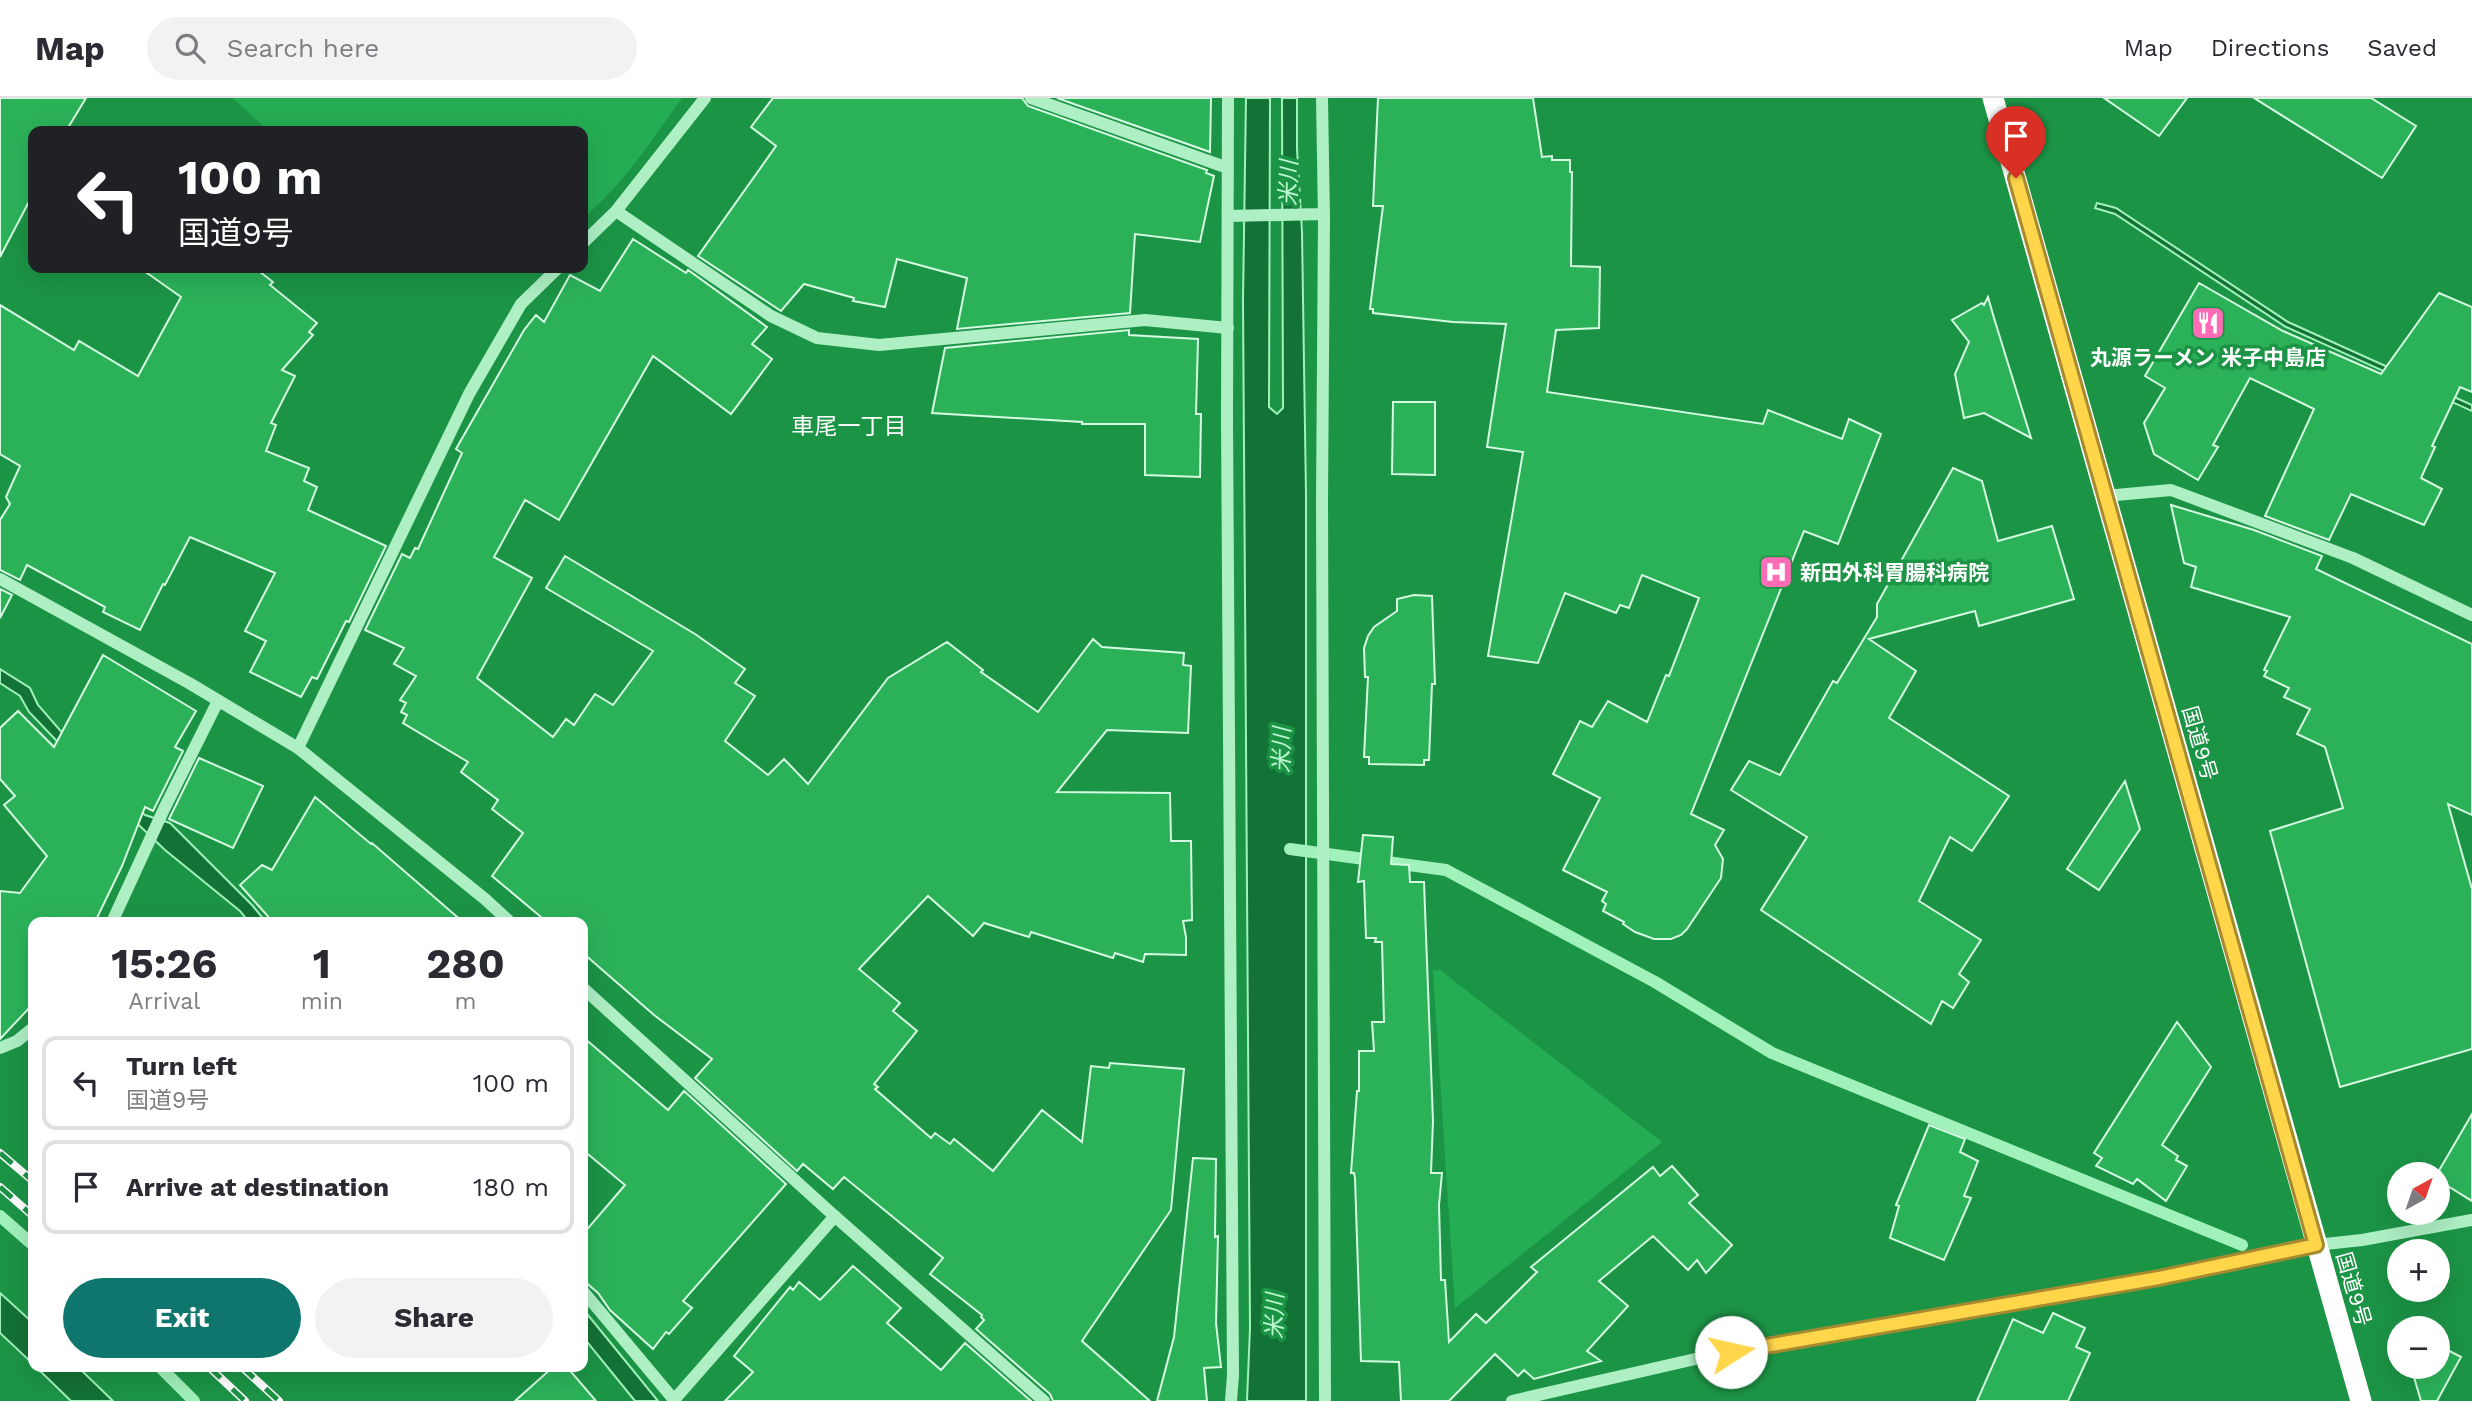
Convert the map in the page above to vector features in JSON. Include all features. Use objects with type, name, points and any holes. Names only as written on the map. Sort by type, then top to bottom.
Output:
[{"type":"highway","name":"国道9号","points":[[1993,98],[2361,1401]]},
{"type":"street","points":[[588,238],[616,211],[705,98]]},
{"type":"street","points":[[1031,98],[1228,168]]},
{"type":"street","points":[[1228,98],[1228,168],[1234,216],[1228,328],[1233,1065],[1231,1401]]},
{"type":"street","points":[[1322,98],[1325,1401]]},
{"type":"street","points":[[616,211],[771,316],[817,338],[879,345],[1146,320],[1228,328]]},
{"type":"street","points":[[1234,216],[1324,214]]},
{"type":"street","points":[[298,748],[469,394],[521,304],[553,273]]},
{"type":"street","points":[[2105,496],[2171,491],[2353,558],[2472,615]]},
{"type":"street","points":[[0,579],[298,748],[505,917]]},
{"type":"street","points":[[114,917],[218,701]]},
{"type":"street","points":[[588,993],[1044,1401]]},
{"type":"street","points":[[0,1048],[17,1041],[28,1032]]},
{"type":"street","points":[[588,1297],[675,1400],[835,1216]]},
{"type":"street","points":[[1512,1401],[1704,1357],[2159,1278],[2316,1245],[2362,1240],[2472,1220]]},
{"type":"shaded area","points":[[233,98],[682,98],[624,177],[588,214],[588,126],[263,126]]},
{"type":"shaded area","points":[[1440,970],[1662,1142],[1455,1308],[1433,971]]},
{"type":"water","name":"米川","points":[[1246,98],[1270,98],[1269,407],[1277,414],[1283,408],[1282,98],[1297,98],[1306,495],[1306,1401],[1247,1401],[1250,1328],[1243,301]]},
{"type":"water","points":[[2097,203],[2116,208],[2288,322],[2472,405],[2472,411],[2286,327],[2115,214],[2095,208]]},
{"type":"water","points":[[0,669],[30,688],[38,705],[113,791],[145,815],[170,823],[262,917],[245,917],[165,850],[29,712],[20,696],[0,683]]},
{"type":"water","points":[[0,1293],[28,1318],[28,1359],[0,1333]]},
{"type":"water","points":[[588,1315],[658,1401],[635,1401],[588,1343]]},
{"type":"water","points":[[41,1372],[83,1372],[113,1401],[71,1401]]},
{"type":"building","points":[[0,98],[86,98],[69,126],[28,126],[28,204],[0,257]]},
{"type":"building","points":[[773,98],[1022,98],[1028,106],[1207,170],[1206,173],[1214,176],[1200,242],[1135,234],[1130,313],[957,329],[967,278],[897,259],[885,307],[853,301],[854,298],[804,284],[781,311],[698,256],[776,146],[751,127]]},
{"type":"building","points":[[1057,98],[1211,98],[1210,152]]},
{"type":"building","points":[[1378,98],[1533,98],[1542,157],[1570,160],[1571,266],[1600,267],[1599,328],[1556,330],[1547,392],[1763,424],[1768,410],[1842,439],[1849,419],[1881,434],[1838,544],[1804,531],[1691,814],[1724,830],[1715,845],[1723,859],[1721,878],[1687,929],[1671,939],[1654,939],[1635,932],[1623,924],[1624,922],[1603,911],[1606,904],[1602,901],[1607,892],[1563,870],[1600,798],[1553,774],[1580,721],[1592,727],[1608,701],[1647,722],[1666,675],[1669,676],[1699,598],[1642,575],[1629,608],[1620,605],[1616,613],[1565,593],[1538,663],[1488,656],[1523,452],[1487,447],[1506,324],[1453,322],[1373,313],[1373,309],[1370,309],[1383,206],[1373,206]]},
{"type":"building","points":[[2104,98],[2187,98],[2159,136]]},
{"type":"building","points":[[2254,98],[2371,98],[2416,126],[2382,178]]},
{"type":"building","points":[[633,239],[686,273],[688,270],[767,327],[752,344],[772,359],[731,414],[653,356],[559,520],[525,500],[494,557],[532,578],[477,678],[553,737],[566,719],[574,725],[595,694],[613,705],[653,651],[546,588],[565,556],[695,634],[745,669],[735,683],[755,696],[725,741],[768,775],[784,759],[808,784],[888,678],[947,642],[983,670],[981,672],[1038,712],[1093,639],[1102,647],[1184,653],[1183,665],[1191,666],[1188,733],[1107,730],[1057,792],[1170,793],[1171,841],[1191,841],[1192,920],[1183,921],[1186,955],[1145,954],[1143,962],[1115,953],[1113,958],[1031,932],[1029,937],[984,923],[973,936],[928,896],[859,969],[900,1003],[893,1011],[917,1031],[874,1084],[878,1087],[875,1089],[931,1138],[935,1133],[950,1144],[954,1139],[993,1171],[1042,1110],[1082,1142],[1091,1066],[1109,1068],[1110,1063],[1184,1069],[1171,1210],[1082,1341],[1150,1401],[1053,1401],[1050,1394],[976,1329],[984,1320],[982,1315],[930,1274],[943,1258],[844,1177],[833,1189],[803,1164],[797,1171],[695,1078],[712,1059],[654,1015],[588,957],[588,917],[541,917],[492,876],[523,833],[492,809],[498,800],[461,772],[468,762],[403,723],[407,715],[401,712],[406,703],[400,700],[416,676],[394,664],[404,648],[365,630],[402,554],[410,558],[415,548],[418,549],[462,453],[456,449],[524,330],[536,315],[544,322],[570,275],[600,291]]},
{"type":"building","points":[[147,273],[261,273],[273,282],[270,285],[317,323],[309,332],[313,335],[282,370],[295,376],[271,423],[276,425],[266,451],[309,468],[304,481],[317,487],[308,510],[386,546],[349,622],[346,621],[317,679],[312,677],[301,697],[250,672],[266,641],[245,631],[275,573],[190,537],[140,630],[103,612],[105,607],[27,565],[20,580],[0,570],[0,520],[10,504],[6,497],[20,466],[0,454],[0,305],[74,350],[79,341],[138,376],[181,297]]},
{"type":"building","points":[[2199,283],[2283,331],[2381,374],[2439,293],[2472,307],[2472,392],[2460,387],[2432,446],[2435,447],[2421,478],[2442,489],[2424,525],[2351,494],[2329,540],[2265,516],[2314,409],[2250,378],[2213,445],[2218,447],[2198,480],[2154,454],[2144,423],[2165,388],[2145,376]]},
{"type":"building","points":[[1988,297],[2031,438],[1984,413],[1964,418],[1955,374],[1969,342],[1952,320],[1982,303],[1984,305]]},
{"type":"building","points":[[1129,330],[1129,335],[1198,339],[1196,414],[1201,414],[1200,477],[1145,475],[1145,424],[1082,424],[932,413],[945,348]]},
{"type":"building","points":[[1393,402],[1435,402],[1435,475],[1392,474]]},
{"type":"building","points":[[1953,468],[1982,481],[1998,541],[2052,526],[2074,599],[1979,626],[1975,611],[1869,639],[1916,671],[1889,718],[2009,796],[1972,851],[1950,837],[1919,901],[1981,940],[1959,974],[1969,982],[1953,1008],[1942,1001],[1931,1024],[1761,910],[1807,837],[1731,790],[1749,761],[1780,775],[1833,681],[1837,683],[1877,617],[1877,604]]},
{"type":"building","points":[[2171,505],[2254,530],[2322,556],[2316,569],[2472,644],[2472,815],[2448,804],[2472,889],[2472,1049],[2340,1087],[2270,831],[2343,808],[2325,747],[2297,734],[2310,709],[2284,697],[2289,688],[2264,676],[2267,671],[2264,670],[2290,617],[2191,587],[2196,567],[2184,563]]},
{"type":"building","points":[[0,589],[12,595],[0,618]]},
{"type":"building","points":[[1414,595],[1432,596],[1435,684],[1432,684],[1429,760],[1424,760],[1424,765],[1369,764],[1369,757],[1364,757],[1368,677],[1365,677],[1364,648],[1374,627],[1397,611],[1397,599]]},
{"type":"building","points":[[103,655],[196,711],[175,747],[183,751],[153,811],[145,807],[122,866],[97,917],[28,917],[28,1009],[0,1039],[0,891],[20,893],[47,856],[4,805],[15,796],[0,779],[0,728],[18,711],[54,747]]},
{"type":"building","points":[[199,758],[263,786],[233,848],[169,819]]},
{"type":"building","points":[[2125,781],[2140,829],[2099,890],[2067,869]]},
{"type":"building","points":[[315,797],[457,917],[269,917],[240,885],[262,865],[272,870]]},
{"type":"building","points":[[1363,835],[1393,837],[1391,864],[1409,865],[1410,882],[1424,882],[1433,1121],[1431,1173],[1442,1173],[1439,1205],[1441,1280],[1445,1280],[1449,1342],[1476,1314],[1486,1323],[1537,1272],[1531,1267],[1653,1167],[1660,1176],[1672,1166],[1698,1195],[1689,1203],[1732,1245],[1706,1273],[1697,1260],[1688,1270],[1653,1236],[1599,1281],[1628,1306],[1587,1351],[1601,1361],[1534,1379],[1524,1370],[1518,1376],[1495,1354],[1449,1401],[1401,1401],[1399,1362],[1361,1361],[1355,1178],[1354,1173],[1351,1173],[1359,1091],[1359,1051],[1374,1051],[1372,1022],[1384,1022],[1382,942],[1375,942],[1376,938],[1366,938],[1364,881],[1358,882]]},
{"type":"building","points":[[2177,1022],[2211,1067],[2162,1145],[2178,1156],[2176,1160],[2187,1166],[2166,1201],[2137,1179],[2133,1184],[2096,1166],[2102,1158],[2094,1153]]},
{"type":"building","points":[[588,1041],[668,1110],[684,1091],[786,1184],[683,1301],[692,1308],[669,1334],[666,1332],[653,1349],[610,1310],[588,1284],[588,1228],[625,1185],[588,1154]]},
{"type":"building","points":[[2472,1114],[2472,1201],[2450,1187],[2450,1162],[2444,1162]]},
{"type":"building","points":[[1929,1125],[1965,1139],[1960,1152],[1978,1161],[1964,1196],[1971,1198],[1944,1260],[1890,1238],[1899,1206],[1896,1205]]},
{"type":"building","points":[[1193,1158],[1216,1159],[1216,1323],[1221,1367],[1204,1368],[1207,1401],[1157,1401],[1174,1337]]},
{"type":"building","points":[[853,1266],[901,1308],[887,1323],[941,1370],[965,1343],[1031,1401],[725,1401],[753,1372],[734,1356],[790,1287],[793,1290],[799,1282],[820,1300]]},
{"type":"building","points":[[2053,1313],[2085,1328],[2076,1347],[2090,1353],[2068,1401],[1977,1401],[2013,1319],[2043,1333]]},
{"type":"building","points":[[2450,1351],[2461,1357],[2450,1377]]},
{"type":"building","points":[[547,1372],[571,1372],[596,1401],[515,1401]]},
{"type":"building","points":[[2415,1379],[2449,1379],[2437,1401],[2421,1401]]},
{"type":"waterway","points":[[1290,849],[1446,870],[1655,982],[1772,1053],[2242,1245]]},
{"type":"waterway","points":[[0,1216],[28,1241]]},
{"type":"waterway","points":[[165,1372],[194,1401]]},
{"type":"railway","points":[[0,1153],[28,1177]]},
{"type":"railway","points":[[0,1187],[28,1212]]},
{"type":"railway","points":[[214,1372],[245,1401]]},
{"type":"railway","points":[[247,1372],[279,1401]]},
{"type":"place","name":"丸源ラーメン 米子中島店","points":[[2208,323]]},
{"type":"place","name":"新田外科胃腸科病院","points":[[1776,572]]},
{"type":"district","name":"車尾一丁目","points":[[849,426]]},
{"type":"route","points":[[1731,1352],[2159,1278],[2316,1245],[2016,178]]}]
